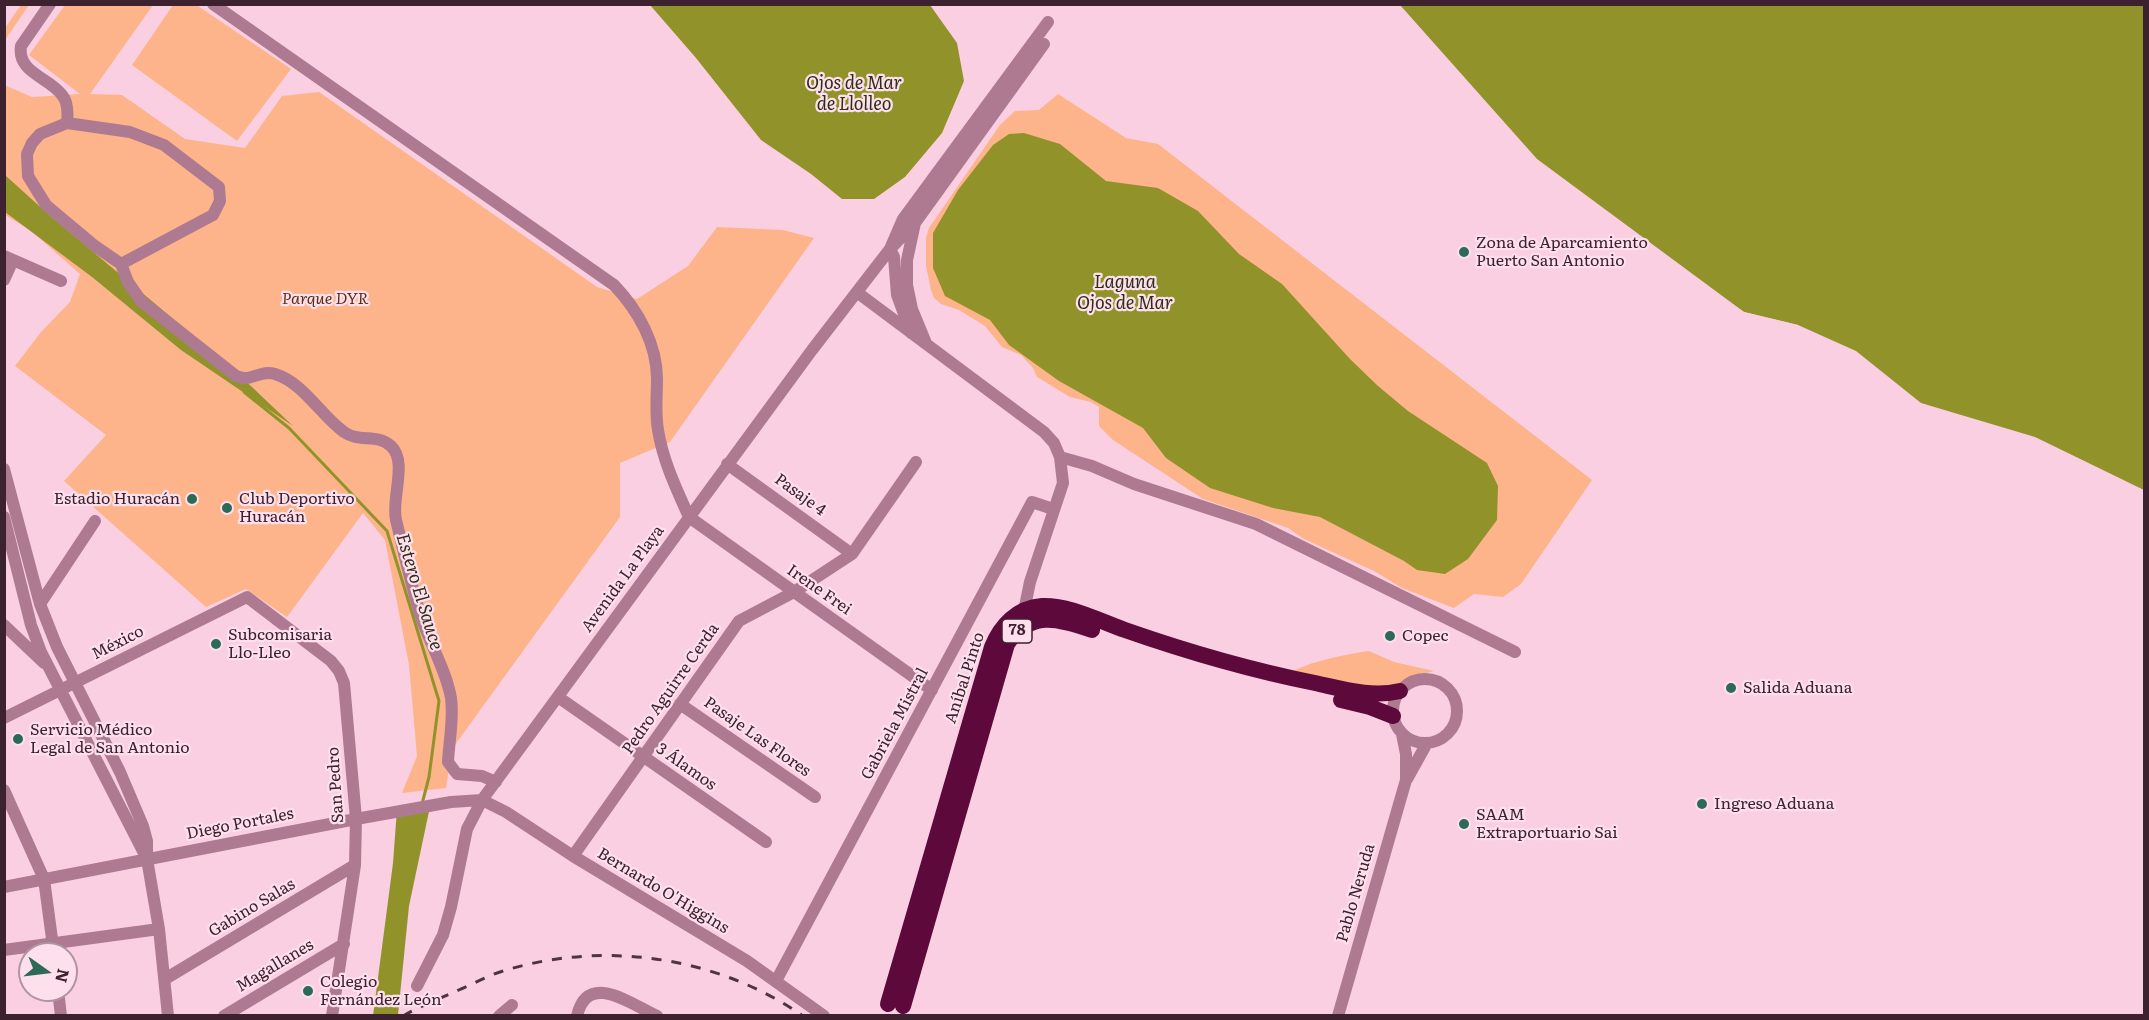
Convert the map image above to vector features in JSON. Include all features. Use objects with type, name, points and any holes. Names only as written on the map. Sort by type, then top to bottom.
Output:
[{"type":"highway","name":"78","points":[[1023,619],[1041,606],[1067,609],[1177,648],[1264,673],[1369,694],[1400,691]]},
{"type":"highway","name":"Aníbal Pinto","points":[[895,1005],[992,647],[1005,624],[1023,619],[1036,621],[1058,619],[1209,670],[1356,703],[1393,716]]},
{"type":"street","points":[[50,4],[21,46],[20,54],[22,62],[28,68],[62,94],[68,111],[68,123]]},
{"type":"street","points":[[213,4],[614,285],[638,315],[651,345],[657,379],[656,412],[660,443],[669,472],[688,517]]},
{"type":"street","points":[[911,334],[897,295],[894,257],[890,249],[903,219],[1048,22]]},
{"type":"street","points":[[928,346],[915,321],[907,285],[908,247],[915,223],[1044,44]]},
{"type":"street","points":[[121,264],[213,215],[220,201],[219,187],[171,150],[148,137],[130,132],[68,123],[44,131],[32,143],[26,161],[28,176],[46,204],[95,246],[121,264],[141,301],[236,376],[247,379],[266,373],[277,375],[302,392],[344,432],[357,437],[379,439],[393,449],[399,463],[395,514],[421,617],[451,700],[448,762],[457,774],[482,776],[496,782]]},
{"type":"street","name":"Avenida La Playa","points":[[417,986],[443,935],[467,829],[483,800],[812,350],[890,249],[915,223]]},
{"type":"street","points":[[4,280],[9,258],[61,281]]},
{"type":"street","points":[[858,293],[1044,432],[1054,443],[1060,457],[1063,483],[1030,582],[1023,619]]},
{"type":"street","points":[[1060,457],[1092,466],[1134,484],[1256,524],[1515,652]]},
{"type":"street","name":"Pedro Aguirre Cerda","points":[[573,856],[739,621],[794,592],[852,554],[916,462]]},
{"type":"street","name":"Pasaje 4","points":[[727,464],[852,554]]},
{"type":"street","points":[[4,468],[40,604],[57,647],[120,772],[143,826],[159,929],[168,1016]]},
{"type":"street","name":"Gabriela Mistral","points":[[776,981],[1032,502],[1053,508]]},
{"type":"street","points":[[4,517],[31,625],[47,665],[62,690],[147,859]]},
{"type":"street","name":"Irene Frei","points":[[688,517],[932,690]]},
{"type":"street","points":[[40,604],[95,521]]},
{"type":"street","name":"México","points":[[4,718],[247,597]]},
{"type":"street","name":"San Pedro","points":[[247,597],[331,661],[339,671],[345,689],[356,819],[355,865],[332,1016]]},
{"type":"street","points":[[4,625],[47,665],[75,683]]},
{"type":"street","points":[[1428,680],[1446,687],[1454,698],[1456,711],[1451,730],[1440,739],[1427,743],[1414,742],[1402,734],[1393,716],[1394,703],[1400,691],[1410,683],[1428,680]]},
{"type":"street","name":"3 Álamos","points":[[558,697],[766,842]]},
{"type":"street","name":"Pasaje Las Flores","points":[[681,704],[814,797]]},
{"type":"street","name":"Pablo Neruda","points":[[1402,734],[1406,754],[1406,780]]},
{"type":"street","name":"Pablo Neruda","points":[[1338,1016],[1406,780],[1427,743]]},
{"type":"street","points":[[4,790],[44,879],[52,942]]},
{"type":"street","name":"Diego Portales","points":[[4,887],[370,816],[451,802],[483,800]]},
{"type":"street","name":"Bernardo O'Higgins","points":[[483,800],[747,960],[824,1016]]},
{"type":"street","name":"Gabino Salas","points":[[165,979],[355,865]]},
{"type":"street","points":[[78,944],[159,929]]},
{"type":"street","name":"Magallanes","points":[[224,1016],[344,944]]},
{"type":"street","points":[[577,1016],[581,1004],[589,996],[597,993],[611,993],[657,1016]]},
{"type":"street","points":[[499,1016],[512,1005]]},
{"type":"green space","points":[[195,4],[291,69],[237,141],[132,65],[173,5]]},
{"type":"green space","points":[[21,5],[29,5],[5,40],[5,28]]},
{"type":"green space","name":"Parque DYR","points":[[65,5],[153,5],[90,94],[122,95],[185,139],[245,148],[282,96],[319,92],[597,287],[637,299],[688,266],[717,227],[783,230],[814,238],[670,442],[620,463],[620,517],[452,749],[446,788],[402,793],[417,756],[409,665],[385,540],[363,513],[287,617],[246,589],[206,607],[64,481],[106,435],[15,366],[41,332],[70,302],[80,274],[30,230],[5,215],[4,85],[32,97],[80,94],[29,55]]},
{"type":"green space","name":"Laguna Ojos de Mar","points":[[1058,94],[1126,138],[1158,144],[1592,480],[1521,584],[1503,597],[1474,594],[1454,608],[1402,588],[1374,571],[1304,539],[1288,528],[1203,499],[1113,440],[1099,426],[1099,407],[1091,402],[1070,397],[1037,377],[1033,368],[1021,355],[1002,347],[985,326],[959,310],[941,304],[934,298],[926,266],[926,238],[929,228],[1000,125],[1015,111],[1039,110]]},
{"type":"green space","points":[[1369,651],[1394,662],[1434,671],[1416,676],[1399,685],[1371,688],[1292,671],[1330,658]]},
{"type":"water","name":"Ojos de Mar de Llolleo","points":[[650,5],[930,5],[957,43],[964,81],[942,133],[905,177],[874,199],[842,199],[811,174],[761,140],[696,58]]},
{"type":"water","points":[[1400,5],[2144,5],[2144,490],[2035,437],[1921,403],[1856,351],[1798,325],[1744,312],[1537,159]]},
{"type":"water","name":"Laguna Ojos de Mar","points":[[1024,133],[1060,144],[1106,181],[1158,188],[1198,211],[1239,254],[1282,284],[1350,359],[1378,386],[1408,411],[1487,463],[1498,486],[1497,520],[1468,559],[1445,574],[1417,570],[1320,517],[1273,508],[1210,488],[1166,458],[1143,428],[1059,381],[1009,345],[990,320],[945,296],[933,268],[933,233],[958,190],[993,145],[1009,134]]},
{"type":"water","points":[[5,175],[48,214],[233,369],[293,426],[181,350],[92,277],[5,212]]},
{"type":"water","points":[[431,802],[409,906],[398,1015],[373,1016],[393,863],[397,809]]},
{"type":"pier","points":[[1686,273],[1744,312],[1798,325],[1796,327],[1743,315]]},
{"type":"waterway","name":"Estero El Sauce","points":[[244,392],[289,428],[387,531],[439,701],[429,777],[422,804]]},
{"type":"railway","points":[[403,1016],[503,971],[541,962],[580,957],[619,956],[658,959],[697,967],[734,979],[770,996],[803,1016]]},
{"type":"place","name":"Zona de Aparcamiento Puerto San Antonio","points":[[1464,252]]},
{"type":"place","name":"Estadio Huracán","points":[[192,499]]},
{"type":"place","name":"Club Deportivo Huracán","points":[[227,508]]},
{"type":"place","name":"Copec","points":[[1390,636]]},
{"type":"place","name":"Subcomisaria Llo-Lleo","points":[[216,644]]},
{"type":"place","name":"Salida Aduana","points":[[1731,688]]},
{"type":"place","name":"Servicio Médico Legal de San Antonio","points":[[18,739]]},
{"type":"place","name":"Ingreso Aduana","points":[[1702,804]]},
{"type":"place","name":"SAAM Extraportuario Sai","points":[[1464,824]]},
{"type":"place","name":"Colegio Fernández León","points":[[308,991]]}]
